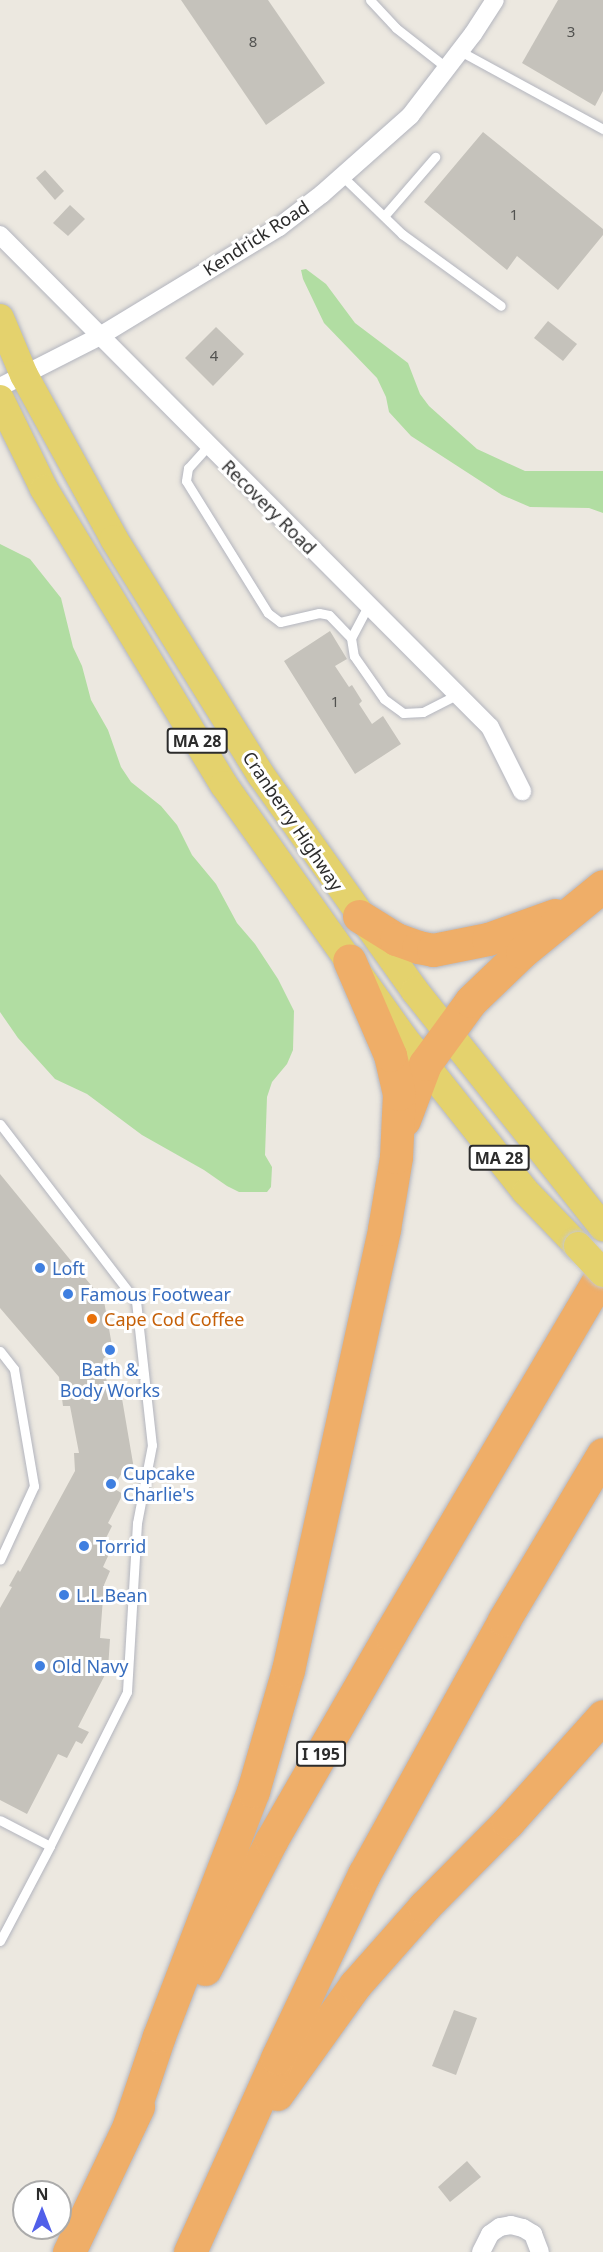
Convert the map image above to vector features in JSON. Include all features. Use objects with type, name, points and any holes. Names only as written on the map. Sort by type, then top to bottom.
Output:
[{"type":"highway","points":[[359,916],[396,939],[433,950],[488,939],[591,896]]},
{"type":"highway","points":[[129,2126],[159,2036],[253,1791],[288,1670],[360,1342],[408,1105],[425,1064],[471,1001],[522,952],[591,896]]},
{"type":"highway","points":[[349,960],[390,1055],[399,1094],[396,1157]]},
{"type":"highway","name":"I 195","points":[[69,2252],[180,2017],[272,1841],[390,1634],[603,1273]]},
{"type":"highway","points":[[194,2243],[277,2058],[364,1874],[504,1620],[603,1454]]},
{"type":"highway","points":[[194,2243],[269,2105],[355,1985],[424,1907],[508,1822],[603,1716]]},
{"type":"main road","name":"Cranberry Highway","points":[[0,318],[12,381],[114,539],[186,659],[261,775],[359,916],[599,1222]]},
{"type":"main road","name":"Cranberry Highway","points":[[0,399],[44,489],[224,785],[425,1064],[526,1192],[603,1273]]},
{"type":"street","name":"Kendrick Road","points":[[12,381],[100,336],[279,226],[322,194],[410,116],[460,51],[495,0]]},
{"type":"street","name":"Recovery Road","points":[[0,235],[490,727],[522,791]]},
{"type":"street","points":[[481,2252],[490,2234],[500,2227],[511,2225],[523,2228],[532,2235],[540,2252]]},
{"type":"lane","points":[[370,0],[396,28],[447,68]]},
{"type":"lane","points":[[460,51],[603,129]]},
{"type":"lane","points":[[385,215],[435,157]]},
{"type":"lane","points":[[341,175],[385,215],[402,234],[501,306]]},
{"type":"lane","points":[[208,446],[188,468],[186,481],[268,614],[280,622],[319,613],[329,615],[351,638],[354,656],[384,699],[403,713],[423,712],[458,695]]},
{"type":"lane","points":[[351,638],[368,606]]},
{"type":"lane","points":[[0,1124],[136,1301],[152,1445],[137,1523],[127,1692],[0,1941]]},
{"type":"lane","points":[[0,1351],[14,1369],[34,1486],[0,1560]]},
{"type":"lane","points":[[0,1820],[50,1846]]},
{"type":"green space","points":[[306,269],[326,284],[355,323],[408,363],[420,394],[429,406],[477,449],[525,471],[603,471],[603,513],[589,508],[530,507],[502,495],[411,436],[389,412],[386,397],[377,378],[324,323],[303,279],[301,270]]},
{"type":"green space","points":[[0,544],[30,559],[61,598],[73,647],[82,666],[91,700],[108,730],[121,767],[131,782],[161,806],[177,825],[192,855],[216,884],[237,923],[255,944],[278,979],[294,1011],[293,1050],[287,1064],[272,1082],[267,1097],[265,1155],[272,1167],[271,1187],[267,1192],[239,1192],[227,1186],[204,1170],[142,1135],[87,1094],[55,1079],[18,1038],[0,1012]]},
{"type":"building","points":[[181,0],[268,0],[325,83],[266,125]]},
{"type":"building","points":[[558,0],[603,0],[603,91],[595,106],[522,63]]},
{"type":"building","points":[[483,132],[603,229],[603,235],[558,290],[517,256],[507,270],[424,202]]},
{"type":"building","points":[[45,170],[64,191],[55,200],[36,178]]},
{"type":"building","points":[[70,205],[85,219],[68,236],[53,223]]},
{"type":"building","points":[[548,321],[577,344],[563,361],[534,338]]},
{"type":"building","points":[[216,327],[244,354],[213,386],[185,358]]},
{"type":"building","points":[[330,631],[347,659],[335,666],[349,687],[352,685],[362,701],[359,704],[372,724],[383,716],[401,744],[355,774],[284,661]]},
{"type":"building","points":[[0,1174],[104,1301],[113,1351],[103,1359],[107,1383],[119,1381],[134,1469],[123,1471],[113,1488],[123,1494],[108,1523],[112,1526],[104,1542],[108,1545],[105,1552],[109,1554],[103,1567],[110,1571],[104,1585],[100,1638],[110,1639],[108,1669],[78,1727],[89,1732],[82,1744],[76,1741],[67,1758],[58,1754],[27,1814],[0,1800],[0,1608],[12,1587],[9,1586],[18,1570],[20,1572],[75,1471],[74,1453],[79,1453],[70,1406],[63,1406],[59,1377],[0,1308]]},
{"type":"building","points":[[454,2010],[477,2018],[456,2075],[432,2066]]},
{"type":"building","points":[[467,2161],[481,2177],[450,2202],[438,2187]]},
{"type":"place","name":"Loft","points":[[40,1268]]},
{"type":"place","name":"Famous Footwear","points":[[68,1294]]},
{"type":"place","name":"Cape Cod Coffee","points":[[92,1319]]},
{"type":"place","name":"Bath & Body Works","points":[[110,1350]]},
{"type":"place","name":"Cupcake Charlie's","points":[[111,1484]]},
{"type":"place","name":"Torrid","points":[[84,1546]]},
{"type":"place","name":"L.L.Bean","points":[[64,1595]]},
{"type":"place","name":"Old Navy","points":[[40,1666]]}]
